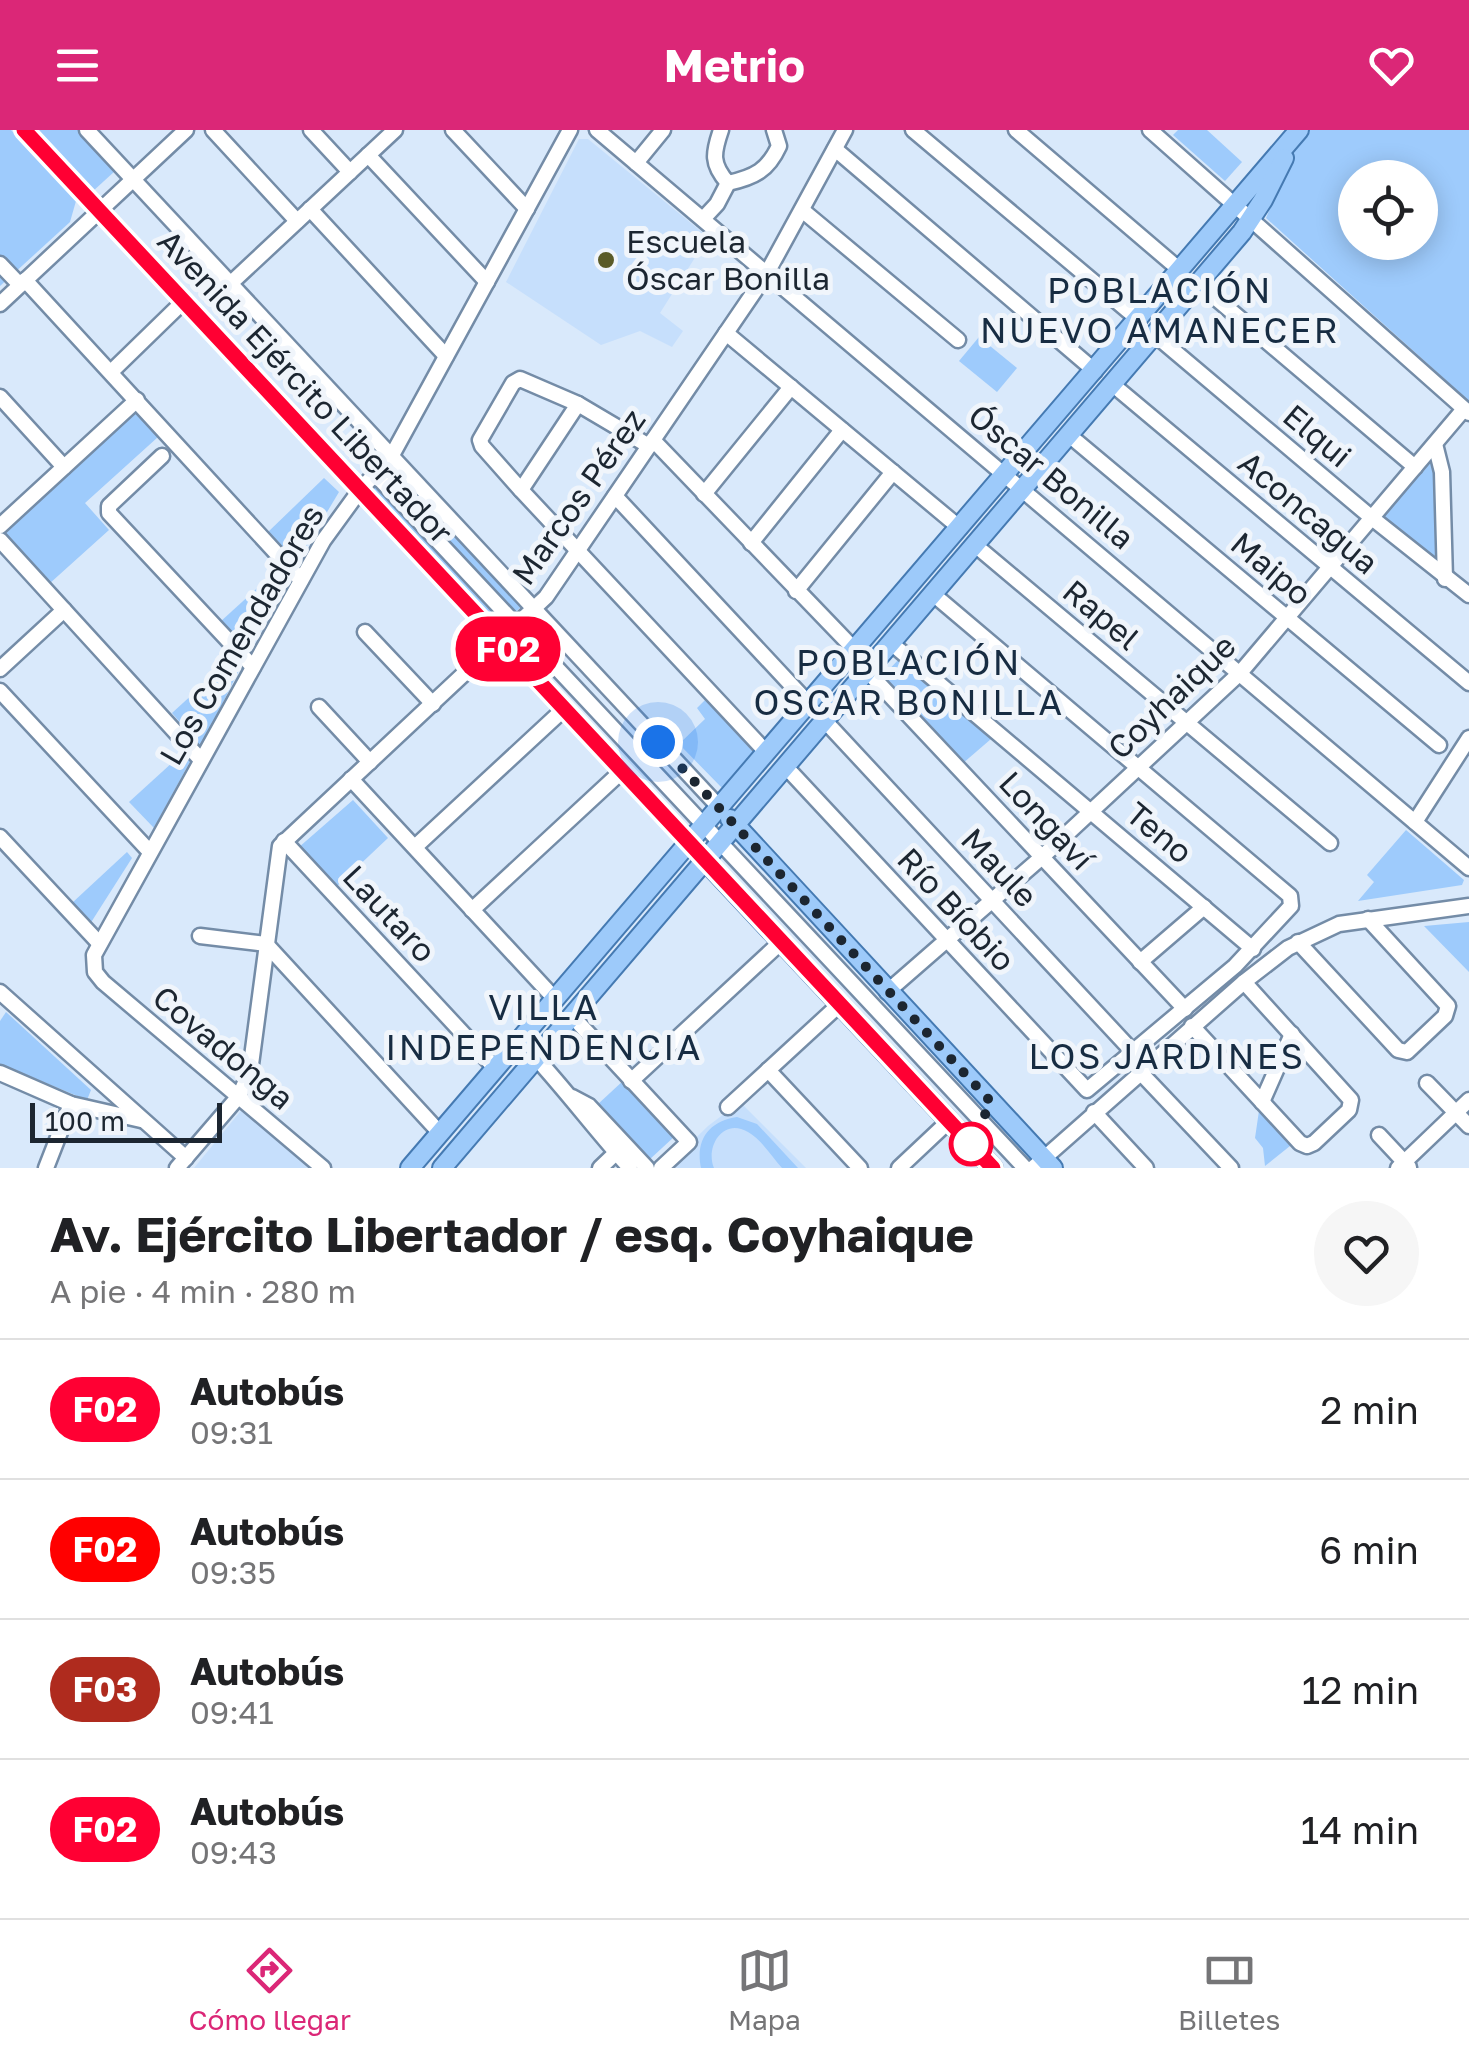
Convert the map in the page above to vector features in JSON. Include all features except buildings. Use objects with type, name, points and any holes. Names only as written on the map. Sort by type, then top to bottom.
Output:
[{"type":"main road","points":[[410,1168],[1295,135]]},
{"type":"main road","points":[[442,1168],[1252,220],[1295,135]]},
{"type":"main road","name":"Avenida Ejército Libertador","points":[[720,808],[1043,1164]]},
{"type":"main road","name":"Avenida Ejército Libertador","points":[[689,844],[993,1168]]},
{"type":"street","name":"Avenida Ejército Libertador","points":[[24,130],[689,844]]},
{"type":"street","name":"Avenida Ejército Libertador","points":[[86,130],[720,808]]},
{"type":"street","points":[[0,304],[186,130]]},
{"type":"street","points":[[214,130],[298,220]]},
{"type":"street","points":[[311,130],[350,172]]},
{"type":"street","points":[[230,284],[395,130]]},
{"type":"street","points":[[453,130],[527,209]]},
{"type":"street","name":"Los Comendadores","points":[[93,966],[100,944],[323,541],[391,456],[570,130]]},
{"type":"street","name":"Óscar Bonilla","points":[[597,130],[1469,868]]},
{"type":"street","points":[[636,163],[663,130]]},
{"type":"street","points":[[721,130],[715,152],[717,170],[728,183]]},
{"type":"street","points":[[728,183],[747,179],[772,163],[780,146],[774,130]]},
{"type":"street","name":"Marcos Pérez","points":[[284,841],[536,609],[767,273],[845,130]]},
{"type":"street","points":[[913,130],[1138,320]]},
{"type":"street","points":[[1016,130],[1181,271]]},
{"type":"street","points":[[1161,133],[1236,207],[1466,411]]},
{"type":"street","points":[[834,150],[1095,371]]},
{"type":"street","points":[[368,155],[487,282]]},
{"type":"street","points":[[703,219],[728,183]]},
{"type":"street","points":[[310,209],[446,356]]},
{"type":"street","points":[[802,210],[958,340]]},
{"type":"street","points":[[0,264],[23,282],[111,372],[301,580]]},
{"type":"street","points":[[1198,283],[1415,467]]},
{"type":"street","points":[[111,372],[184,301]]},
{"type":"street","points":[[726,333],[960,528]]},
{"type":"street","name":"Elqui","points":[[1154,334],[1469,595]]},
{"type":"street","points":[[767,753],[480,442],[517,379],[578,404],[651,443],[855,650]]},
{"type":"street","name":"Aconcagua","points":[[1112,384],[1469,684]]},
{"type":"street","points":[[704,494],[791,387]]},
{"type":"street","points":[[0,398],[64,467]]},
{"type":"street","points":[[0,526],[137,400]]},
{"type":"street","points":[[521,490],[578,404]]},
{"type":"street","name":"Coyhaique","points":[[887,992],[1042,858],[1240,674],[1466,411]]},
{"type":"street","points":[[751,543],[842,430]]},
{"type":"street","name":"Maipo","points":[[1069,435],[1438,745]]},
{"type":"street","points":[[1434,444],[1442,472],[1445,578]]},
{"type":"street","points":[[162,456],[109,506],[108,513],[252,668]]},
{"type":"street","points":[[796,592],[893,472]]},
{"type":"street","points":[[376,474],[1025,1168]]},
{"type":"street","points":[[615,496],[808,704]]},
{"type":"street","points":[[0,540],[201,760]]},
{"type":"street","name":"Rapel","points":[[975,545],[1330,843]]},
{"type":"street","points":[[933,594],[1293,901],[1253,949],[1134,1052]]},
{"type":"street","points":[[0,669],[64,610]]},
{"type":"street","points":[[365,632],[433,704]]},
{"type":"street","name":"Teno","points":[[892,643],[1253,949]]},
{"type":"street","name":"Longaví","points":[[867,671],[1185,1009]]},
{"type":"street","points":[[0,691],[150,852]]},
{"type":"street","points":[[318,707],[370,762]]},
{"type":"street","points":[[414,847],[564,709]]},
{"type":"street","name":"Maule","points":[[825,720],[1134,1052]]},
{"type":"street","points":[[1415,822],[1468,744]]},
{"type":"street","name":"Río Bíobio","points":[[786,767],[1087,1090],[1134,1052]]},
{"type":"street","points":[[472,910],[622,772]]},
{"type":"street","points":[[351,779],[555,999]]},
{"type":"street","points":[[0,837],[100,944]]},
{"type":"street","points":[[0,992],[142,1121],[182,1163],[239,1096],[252,1065],[277,853],[284,841]]},
{"type":"street","name":"Lautaro","points":[[284,841],[496,1068]]},
{"type":"street","points":[[1043,1164],[1094,1112],[1192,1026],[1298,942],[1339,924],[1469,906]]},
{"type":"street","points":[[1140,962],[1204,908]]},
{"type":"street","points":[[1298,942],[1404,1052],[1448,1010],[1368,919]]},
{"type":"street","points":[[200,936],[266,944],[440,1133]]},
{"type":"street","points":[[631,1081],[781,942]]},
{"type":"street","name":"Covadonga","points":[[93,966],[103,982],[324,1168]]},
{"type":"street","points":[[1192,1026],[1307,1146],[1352,1104],[1244,982]]},
{"type":"street","points":[[728,1106],[840,1004]]},
{"type":"street","points":[[572,1016],[689,1142],[670,1166]]},
{"type":"street","points":[[1262,1102],[1292,1034]]},
{"type":"street","points":[[536,1058],[572,1097],[582,1116],[646,1168]]},
{"type":"street","points":[[768,1070],[860,1168]]},
{"type":"street","points":[[0,1072],[71,1104],[142,1121]]},
{"type":"street","points":[[1140,1072],[1230,1168]]},
{"type":"street","points":[[1427,1083],[1469,1126]]},
{"type":"street","points":[[1379,1135],[1404,1166],[1469,1100]]},
{"type":"street","points":[[46,1168],[71,1104]]},
{"type":"street","points":[[1094,1112],[1146,1168]]},
{"type":"street","points":[[899,1168],[949,1121]]},
{"type":"street","points":[[600,1168],[621,1149]]},
{"type":"street","points":[[621,1149],[630,1168]]},
{"type":"shaded area","points":[[0,130],[11,130],[76,201],[70,222],[0,286]]},
{"type":"shaded area","points":[[34,130],[78,130],[115,171],[92,192]]},
{"type":"shaded area","points":[[1178,130],[1207,130],[1242,162],[1225,181],[1173,135]]},
{"type":"shaded area","points":[[1308,130],[1469,130],[1469,401],[1266,218],[1298,142]]},
{"type":"shaded area","name":"Escuela Óscar Bonilla","points":[[579,139],[588,139],[708,237],[660,313],[683,331],[672,347],[640,331],[601,345],[506,282]]},
{"type":"shaded area","points":[[979,337],[1017,368],[997,392],[959,361]]},
{"type":"shaded area","points":[[132,409],[158,437],[85,503],[109,530],[49,584],[0,530]]},
{"type":"shaded area","points":[[1435,455],[1438,566],[1378,519]]},
{"type":"shaded area","points":[[391,469],[522,606],[500,626],[371,493],[372,486]]},
{"type":"shaded area","points":[[324,478],[339,492],[296,564],[267,533]]},
{"type":"shaded area","points":[[277,570],[285,578],[247,651],[220,622]]},
{"type":"shaded area","points":[[899,659],[991,739],[962,764],[883,676]]},
{"type":"shaded area","points":[[229,661],[239,670],[201,747],[172,713]]},
{"type":"shaded area","points":[[707,698],[758,753],[723,789],[679,744],[705,719],[697,708]]},
{"type":"shaded area","points":[[185,751],[192,758],[154,828],[129,802]]},
{"type":"shaded area","points":[[353,800],[388,838],[335,888],[298,848]]},
{"type":"shaded area","points":[[1406,830],[1464,880],[1462,885],[1358,901],[1374,882],[1367,875]]},
{"type":"shaded area","points":[[127,852],[132,858],[90,924],[72,903]]},
{"type":"shaded area","points":[[1469,922],[1469,972],[1424,926]]},
{"type":"shaded area","points":[[6,1012],[91,1090],[87,1100],[0,1064],[0,1021]]},
{"type":"shaded area","points":[[624,1080],[675,1136],[649,1160],[597,1105]]},
{"type":"shaded area","points":[[740,1102],[806,1168],[665,1168],[708,1126]]},
{"type":"shaded area","points":[[1260,1104],[1295,1142],[1265,1166],[1263,1148],[1255,1138]]},
{"type":"shaded area","points":[[244,1107],[316,1168],[194,1168]]},
{"type":"shaded area","points":[[737,1117],[757,1124],[798,1168],[782,1168],[753,1135],[731,1128],[714,1143],[714,1168],[701,1168],[700,1149],[706,1134],[719,1123]]},
{"type":"bus line","name":"F02","points":[[24,130],[993,1168]]},
{"type":"place","name":"Escuela Óscar Bonilla","points":[[606,260]]},
{"type":"district","name":"POBLACIÓN NUEVO AMANECER","points":[[1160,311]]},
{"type":"district","name":"POBLACIÓN OSCAR BONILLA","points":[[909,683]]},
{"type":"district","name":"VILLA INDEPENDENCIA","points":[[544,1028]]},
{"type":"district","name":"LOS JARDINES","points":[[1167,1057]]},
{"type":"route","points":[[658,742],[991,1102],[971,1144]]}]
